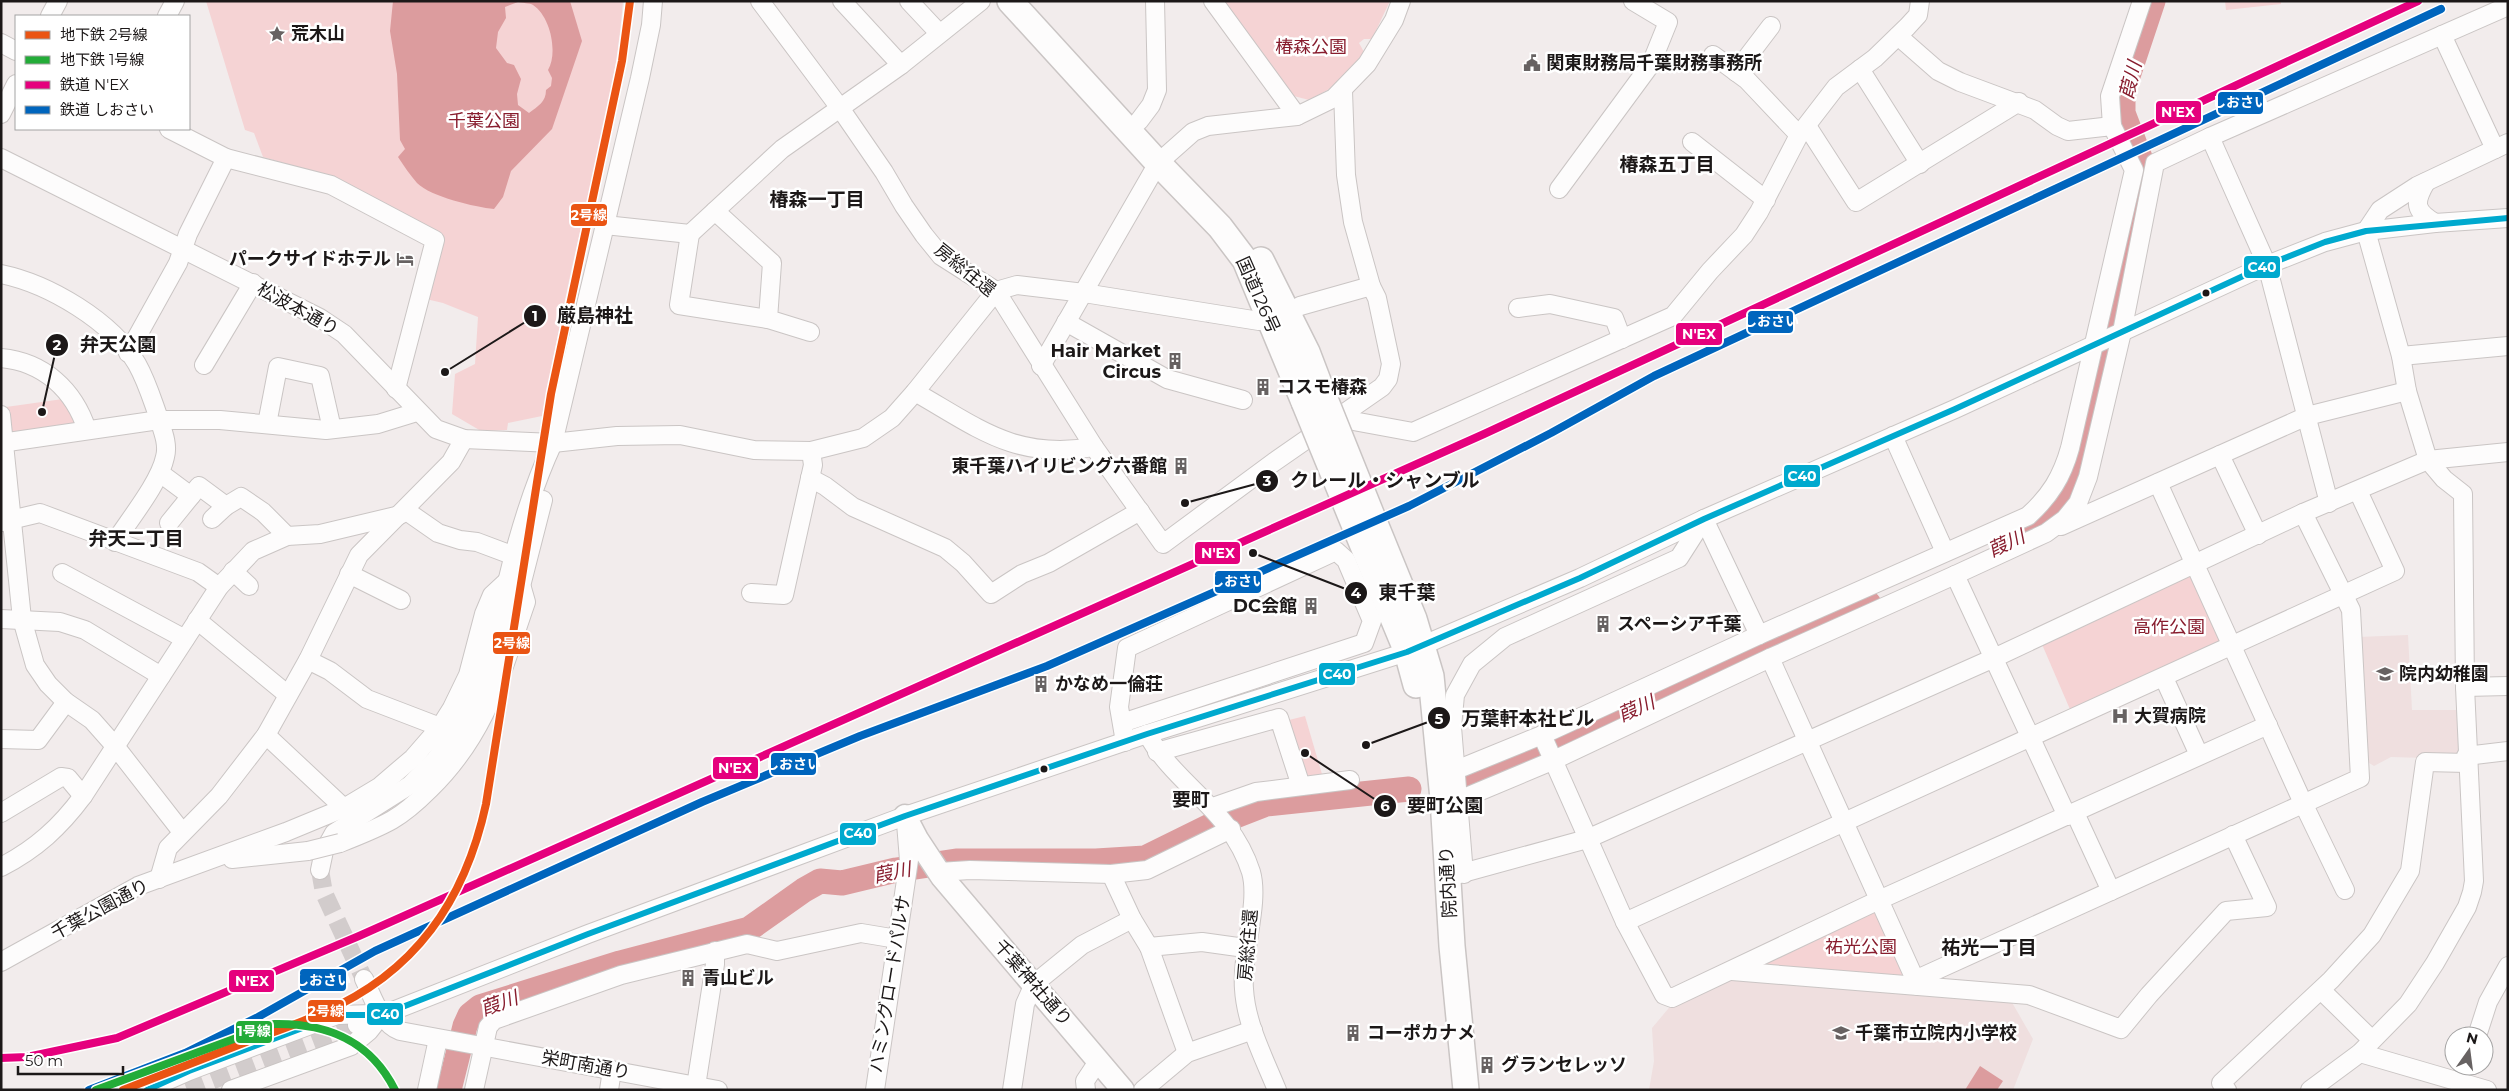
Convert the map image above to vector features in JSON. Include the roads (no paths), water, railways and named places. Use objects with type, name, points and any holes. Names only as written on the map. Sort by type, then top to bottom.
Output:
[{"type":"highway","name":"国道126号","points":[[1010,1],[1163,158],[1245,260],[1279,316],[1415,648]]},
{"type":"highway","name":"国道126号","points":[[1028,1],[1139,121],[1163,158]]},
{"type":"highway","name":"院内通り","points":[[1415,648],[1434,705],[1456,875],[1452,946],[1466,1090]]},
{"type":"highway","name":"院内通り","points":[[1415,648],[1415,678],[1421,714],[1454,1090]]},
{"type":"main road","name":"千葉神社通り","points":[[906,816],[936,868],[1123,1090]]},
{"type":"street","points":[[51,15],[58,1]]},
{"type":"street","points":[[168,15],[175,1]]},
{"type":"street","points":[[320,870],[324,851],[334,833],[410,785],[435,760],[458,729],[476,698],[514,584],[539,474],[553,443],[640,78],[651,25],[653,1]]},
{"type":"street","name":"房総往還","points":[[760,1],[840,108],[884,172],[904,206],[941,256],[996,292],[1041,366],[1094,447],[1163,544],[1337,418]]},
{"type":"street","points":[[842,1],[901,64]]},
{"type":"street","points":[[909,1],[940,33]]},
{"type":"street","points":[[810,332],[768,319],[679,305],[690,234],[782,149],[901,64],[981,1]]},
{"type":"street","points":[[1139,121],[1151,105],[1157,90],[1155,1]]},
{"type":"street","points":[[1213,1],[1298,116]]},
{"type":"street","points":[[1041,366],[1163,158],[1192,132],[1208,126],[1298,116],[1318,108],[1343,90],[1367,64],[1394,20],[1401,1]]},
{"type":"street","points":[[1337,418],[1413,432],[1673,316],[1710,271],[1744,235],[1766,200],[1803,131],[1836,87],[1898,36],[1918,15],[1920,1]]},
{"type":"street","points":[[1458,800],[1547,748],[1759,635],[2028,516],[2054,488],[2064,469],[2070,448],[2105,304],[2134,170],[2112,126],[2110,96],[2142,1]]},
{"type":"street","points":[[1559,189],[1651,64],[1668,22],[1638,2]]},
{"type":"street","points":[[2046,533],[2065,519],[2082,494],[2094,453],[2121,333],[2155,163],[2508,6]]},
{"type":"street","points":[[1736,72],[1771,26]]},
{"type":"street","points":[[2310,1090],[2366,1046],[2408,1004],[2426,978],[2467,907],[2474,881],[2467,760],[2463,494],[2444,479],[2428,460],[2407,391],[2401,356],[2366,231],[2380,210],[2426,182],[2502,146],[2442,35]]},
{"type":"street","points":[[1898,36],[1938,72],[1960,82],[2019,102],[2036,110],[2057,126],[2068,131],[2112,126]]},
{"type":"street","points":[[1,43],[15,50]]},
{"type":"street","points":[[1713,55],[1747,80],[1803,131],[1856,202],[2019,102]]},
{"type":"street","points":[[1860,69],[1920,164]]},
{"type":"street","points":[[1,114],[15,86]]},
{"type":"street","points":[[1337,418],[1382,387],[1388,379],[1390,364],[1378,298],[1372,286],[1353,222],[1346,175],[1343,90]]},
{"type":"street","points":[[171,130],[226,158],[331,184],[435,240],[396,389]]},
{"type":"street","points":[[2210,137],[2267,264],[2329,503]]},
{"type":"street","points":[[1692,142],[1766,200]]},
{"type":"street","name":"松波本通り","points":[[1,158],[320,318],[344,334],[417,412],[436,429],[464,439],[553,443],[617,436],[680,435],[754,450],[811,451],[863,438],[892,418],[916,392],[996,292]]},
{"type":"street","points":[[128,353],[178,263],[188,234],[226,158]]},
{"type":"street","points":[[2426,182],[2418,196],[2417,205],[2423,215],[2435,223]]},
{"type":"street","points":[[715,211],[772,263],[768,319]]},
{"type":"street","points":[[357,1025],[588,934],[906,816],[1147,734],[1415,648],[1580,578],[1704,519],[2095,345],[2267,264],[2325,242],[2366,231],[2435,223],[2508,218]]},
{"type":"street","points":[[605,225],[690,234]]},
{"type":"street","points":[[1,274],[19,277],[39,285],[83,311],[106,328],[136,363],[148,387],[166,444],[166,456],[160,473],[115,542]]},
{"type":"street","points":[[204,365],[253,284]]},
{"type":"street","points":[[996,292],[1016,285],[1084,293],[1259,321],[1279,316],[1300,306],[1372,286]]},
{"type":"street","points":[[1518,308],[1550,304],[1614,318],[1622,339]]},
{"type":"street","points":[[1066,322],[1167,379],[1244,400]]},
{"type":"street","points":[[2401,356],[2508,346]]},
{"type":"street","points":[[1,358],[34,365],[51,375],[74,399],[87,430]]},
{"type":"street","points":[[267,424],[278,366],[320,376],[332,429]]},
{"type":"street","points":[[1456,770],[1547,748],[1770,658],[2307,416],[2407,391]]},
{"type":"street","points":[[916,392],[996,438],[1020,447],[1046,451],[1071,451],[1094,447]]},
{"type":"street","points":[[3,443],[159,420],[220,420],[332,429],[378,424],[400,419],[417,412]]},
{"type":"street","points":[[1,415],[7,520],[22,619],[35,665],[48,684],[66,702],[92,720],[115,746],[182,832]]},
{"type":"street","points":[[1893,436],[1945,552]]},
{"type":"street","points":[[158,879],[168,848],[219,796],[266,735],[308,660],[358,555],[451,462],[464,439]]},
{"type":"street","points":[[752,592],[784,595],[813,464],[811,451]]},
{"type":"street","points":[[1704,519],[1680,558],[1505,637],[1472,664],[1455,696],[1452,727],[1458,800],[1456,875],[1587,839],[1994,658],[2303,513],[2428,460],[2508,452]]},
{"type":"street","points":[[2220,456],[2258,535]]},
{"type":"street","points":[[160,473],[191,496]]},
{"type":"street","points":[[810,478],[825,486],[853,507],[945,548],[963,563],[991,594],[1022,574],[1050,563],[1140,511]]},
{"type":"street","points":[[2158,483],[2303,804],[2345,890]]},
{"type":"street","points":[[169,523],[199,486],[226,506]]},
{"type":"street","points":[[1625,922],[2029,737],[2344,596],[2395,571],[2358,491]]},
{"type":"street","points":[[212,519],[226,506],[241,498],[263,512],[287,536]]},
{"type":"street","points":[[1,867],[23,856],[44,841],[66,820],[219,587],[253,552],[287,536],[320,534],[402,512],[438,532],[460,540],[477,542],[520,558]]},
{"type":"street","points":[[7,520],[40,513],[198,572],[219,587]]},
{"type":"street","points":[[1918,982],[2360,778],[2351,610],[2303,513]]},
{"type":"street","points":[[1704,519],[1759,635]]},
{"type":"street","points":[[1122,723],[1364,643],[1372,620],[1346,560],[1336,552],[1127,648],[1119,707],[1122,723],[1126,742]]},
{"type":"street","points":[[233,571],[249,586]]},
{"type":"street","points":[[62,573],[185,639]]},
{"type":"street","points":[[349,574],[401,600]]},
{"type":"street","points":[[1955,575],[2029,737],[2112,891]]},
{"type":"street","points":[[202,864],[344,808],[379,787],[413,758],[440,727],[468,675],[484,614],[492,595],[514,584]]},
{"type":"street","points":[[202,864],[308,850],[340,843],[393,820],[416,803],[460,757],[481,723],[496,688],[526,602],[514,584]]},
{"type":"street","points":[[1,619],[60,622],[85,630],[161,676]]},
{"type":"street","points":[[197,620],[288,695]]},
{"type":"street","points":[[1770,658],[1918,982]]},
{"type":"street","points":[[308,660],[330,671],[368,699],[440,727]]},
{"type":"street","points":[[2164,678],[2199,756]]},
{"type":"street","points":[[2465,687],[2508,686]]},
{"type":"street","points":[[1,739],[38,740],[66,702]]},
{"type":"street","points":[[1157,752],[1279,718],[1301,786]]},
{"type":"street","points":[[1547,748],[1625,922],[1664,995],[1672,998],[1880,900],[2268,725]]},
{"type":"street","name":"房総往還","points":[[1147,734],[1157,752],[1223,819],[1243,851],[1252,874],[1253,893],[1245,948],[1244,990],[1253,1030],[1276,1090]]},
{"type":"street","points":[[266,735],[344,808]]},
{"type":"street","points":[[2227,1090],[2221,1083],[2321,990],[2372,935],[2410,871],[2425,762],[2467,760],[2508,751]]},
{"type":"street","points":[[1,813],[61,777],[68,778],[83,796]]},
{"type":"street","points":[[936,868],[1111,874],[1147,870],[1223,819],[1245,794],[1350,780]]},
{"type":"street","points":[[1731,971],[1918,982],[2029,995],[2121,1029],[2149,995],[2226,911],[2267,907],[2233,835]]},
{"type":"street","name":"千葉公園通り","points":[[4,955],[138,886],[202,864]]},
{"type":"street","name":"ハミングロードパルサ","points":[[875,1090],[906,879],[936,868]]},
{"type":"street","points":[[1111,874],[1132,919],[1149,947],[1187,1053]]},
{"type":"street","points":[[1012,1090],[1025,1004],[1034,984],[1082,945],[1132,919]]},
{"type":"street","points":[[474,1090],[478,1046],[494,1020],[621,975],[747,944],[777,951],[861,933],[897,939]]},
{"type":"street","points":[[1149,947],[1202,942],[1245,948]]},
{"type":"street","points":[[708,1088],[715,951]]},
{"type":"street","points":[[2480,1026],[2488,1002],[2508,966]]},
{"type":"street","points":[[364,979],[382,1015],[395,1029],[446,1040],[426,1090]]},
{"type":"street","points":[[2321,990],[2366,1046],[2462,1079],[2487,1090]]},
{"type":"street","points":[[146,1090],[189,1070],[337,1014],[382,1015]]},
{"type":"street","points":[[240,1088],[351,1046],[369,1031],[382,1015]]},
{"type":"street","points":[[1143,1090],[1187,1053],[1253,1030]]},
{"type":"street","name":"栄町南通り","points":[[446,1040],[708,1088]]},
{"type":"street","points":[[1086,1090],[1085,1081],[1099,1060]]},
{"type":"street","points":[[609,1090],[612,1070]]},
{"type":"waterway","name":"葭川","points":[[2004,545],[2028,534],[2062,503],[2075,474],[2147,176],[2123,113],[2123,91],[2153,1]]},
{"type":"waterway","name":"葭川","points":[[1465,784],[1869,604]]},
{"type":"waterway","name":"葭川","points":[[449,1090],[465,1026],[470,1015],[480,1007],[620,963],[749,929],[804,890],[820,881],[842,883],[896,870],[956,861],[1096,861],[1145,858],[1212,825],[1266,804],[1409,789]]},
{"type":"tunnel","points":[[320,870],[324,893],[364,979]]},
{"type":"tunnel","points":[[187,1090],[357,1025]]},
{"type":"metro line","name":"2号線","points":[[123,1090],[305,1020],[355,997],[384,977],[409,955],[431,930],[465,872],[477,839],[486,804],[551,394],[622,61],[630,1]]},
{"type":"metro line","name":"1号線","points":[[96,1090],[274,1024],[312,1027],[329,1031],[345,1038],[373,1058],[395,1090]]},
{"type":"rail line","name":"N'EX","points":[[1,1058],[27,1057],[117,1038],[359,936],[1484,434],[2418,1]]},
{"type":"rail line","name":"しおさい","points":[[89,1090],[185,1053],[258,1017],[375,951],[702,802],[860,736],[1047,666],[1409,506],[1551,433],[1654,376],[2441,9]]},
{"type":"place","name":"荒木山","points":[[277,34]]},
{"type":"place","name":"関東財務局千葉財務事務所","points":[[1532,63]]},
{"type":"place","name":"パークサイドホテル","points":[[405,259]]},
{"type":"place","name":"Hair Market Circus","points":[[1175,361]]},
{"type":"place","name":"厳島神社","points":[[445,372]]},
{"type":"place","name":"コスモ椿森","points":[[1263,387]]},
{"type":"place","name":"弁天公園","points":[[42,412]]},
{"type":"place","name":"東千葉ハイリビング六番館","points":[[1181,466]]},
{"type":"place","name":"クレール・シャンブル","points":[[1185,503]]},
{"type":"place","name":"東千葉","points":[[1253,553]]},
{"type":"place","name":"DC会館","points":[[1311,606]]},
{"type":"place","name":"スペーシア千葉","points":[[1603,624]]},
{"type":"place","name":"院内幼稚園","points":[[2385,674]]},
{"type":"place","name":"かなめ一倫荘","points":[[1041,684]]},
{"type":"place","name":"大賀病院","points":[[2120,716]]},
{"type":"place","name":"万葉軒本社ビル","points":[[1366,745]]},
{"type":"place","name":"要町公園","points":[[1305,753]]},
{"type":"place","name":"青山ビル","points":[[688,978]]},
{"type":"place","name":"コーポカナメ","points":[[1353,1033]]},
{"type":"place","name":"千葉市立院内小学校","points":[[1841,1033]]},
{"type":"place","name":"グランセレッソ","points":[[1487,1065]]},
{"type":"district","name":"椿森五丁目","points":[[1667,164]]},
{"type":"district","name":"椿森一丁目","points":[[817,199]]},
{"type":"district","name":"弁天二丁目","points":[[136,538]]},
{"type":"district","name":"要町","points":[[1191,799]]},
{"type":"district","name":"祐光一丁目","points":[[1989,947]]},
{"type":"park label","name":"椿森公園","points":[[1311,47]]},
{"type":"park label","name":"千葉公園","points":[[484,121]]},
{"type":"park label","name":"高作公園","points":[[2169,627]]},
{"type":"park label","name":"祐光公園","points":[[1861,947]]}]
